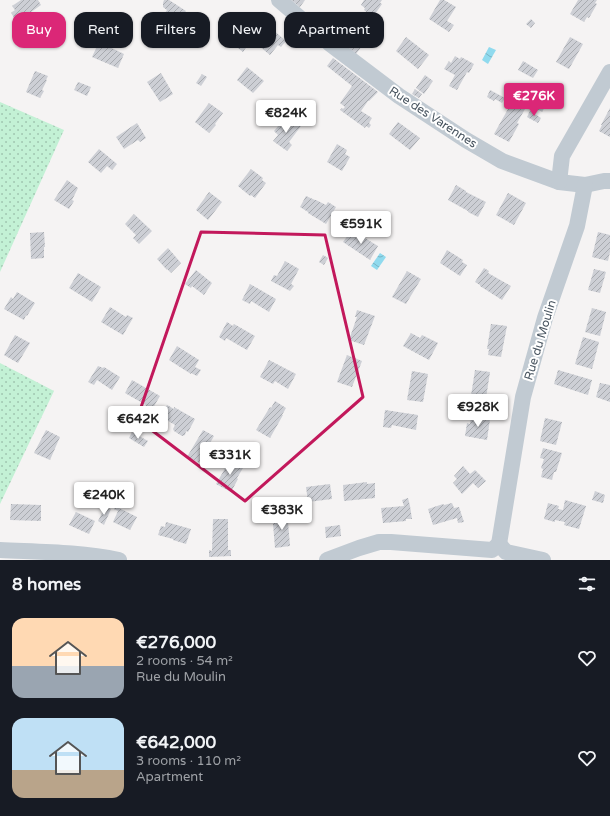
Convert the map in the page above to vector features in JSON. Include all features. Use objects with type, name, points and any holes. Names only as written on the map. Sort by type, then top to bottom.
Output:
[{"type":"street","name":"Rue des Varennes","points":[[279,0],[329,43],[405,100],[502,161],[559,182],[585,185],[610,181]]},
{"type":"street","points":[[559,182],[562,156],[610,72]]},
{"type":"street","name":"Rue du Moulin","points":[[499,544],[523,397],[545,318],[577,226],[585,185]]},
{"type":"street","points":[[327,560],[379,542],[492,550],[499,544],[506,552],[543,560]]},
{"type":"street","points":[[0,550],[95,556],[119,560]]},
{"type":"highlighted area","points":[[201,232],[325,235],[363,397],[245,501],[137,419]]},
{"type":"green space","points":[[0,102],[64,130],[0,272]]},
{"type":"green space","points":[[0,363],[54,391],[0,504]]},
{"type":"water","points":[[489,47],[496,50],[488,64],[482,60]]},
{"type":"water","points":[[380,253],[386,257],[377,270],[371,266]]},
{"type":"building","points":[[21,0],[38,0],[41,5],[31,12],[12,12],[15,10],[12,6]]},
{"type":"building","points":[[164,0],[169,0],[186,11],[166,12],[167,10],[163,7]]},
{"type":"building","points":[[291,0],[305,0],[300,7]]},
{"type":"building","points":[[364,0],[382,0],[380,3],[382,4],[376,12],[367,12],[364,10],[365,8],[361,5]]},
{"type":"building","points":[[440,0],[444,0],[456,7],[447,21],[454,25],[449,32],[429,19]]},
{"type":"building","points":[[578,0],[597,0],[595,3],[597,4],[589,18],[587,17],[584,22],[570,14]]},
{"type":"building","points":[[531,19],[535,23],[531,28],[526,24]]},
{"type":"building","points":[[276,32],[284,39],[284,43],[281,47],[278,45],[276,48]]},
{"type":"building","points":[[406,37],[429,55],[418,69],[396,51]]},
{"type":"building","points":[[570,37],[583,44],[569,69],[556,62]]},
{"type":"building","points":[[96,48],[112,48],[124,54],[118,68],[92,57]]},
{"type":"building","points":[[238,48],[246,48],[243,52]]},
{"type":"building","points":[[261,48],[276,48],[270,55]]},
{"type":"building","points":[[349,48],[360,48],[356,54]]},
{"type":"building","points":[[455,56],[460,59],[461,57],[474,64],[469,73],[467,72],[457,90],[449,86],[455,75],[444,69],[449,61],[451,63]]},
{"type":"building","points":[[333,58],[378,92],[368,101],[361,111],[372,118],[369,123],[371,125],[369,128],[366,126],[365,128],[340,110],[345,107],[340,103],[352,86],[327,66]]},
{"type":"building","points":[[523,61],[538,70],[533,78],[518,70]]},
{"type":"building","points":[[247,67],[264,81],[253,93],[237,80]]},
{"type":"building","points":[[35,71],[48,76],[42,90],[44,91],[40,98],[26,92]]},
{"type":"building","points":[[161,73],[173,94],[160,102],[147,82]]},
{"type":"building","points":[[202,74],[207,77],[201,86],[196,83]]},
{"type":"building","points":[[425,75],[433,81],[424,94],[416,88]]},
{"type":"building","points":[[78,82],[91,87],[87,96],[74,90]]},
{"type":"building","points":[[541,85],[555,92],[542,112],[526,102],[532,91],[536,93]]},
{"type":"building","points":[[415,89],[422,94],[419,98],[412,94]]},
{"type":"building","points":[[490,90],[505,98],[502,103],[487,97]]},
{"type":"building","points":[[512,102],[525,109],[509,142],[494,134]]},
{"type":"building","points":[[209,103],[223,113],[209,133],[195,122]]},
{"type":"building","points":[[610,108],[610,137],[599,131]]},
{"type":"building","points":[[530,111],[541,118],[538,123],[527,117]]},
{"type":"building","points":[[290,118],[301,126],[289,142],[292,145],[287,151],[273,141],[278,135],[274,131],[279,125],[283,127]]},
{"type":"building","points":[[398,122],[420,138],[410,150],[389,134]]},
{"type":"building","points":[[137,123],[146,138],[140,142],[138,140],[124,149],[116,137]]},
{"type":"building","points":[[337,144],[347,150],[345,154],[350,157],[342,171],[327,162]]},
{"type":"building","points":[[99,149],[117,164],[112,170],[107,166],[101,173],[88,162]]},
{"type":"building","points":[[251,169],[263,178],[262,180],[266,183],[255,198],[251,195],[250,196],[238,186]]},
{"type":"building","points":[[67,180],[78,188],[72,200],[74,201],[69,209],[54,200]]},
{"type":"building","points":[[456,185],[486,202],[478,217],[448,200]]},
{"type":"building","points":[[209,192],[222,202],[208,220],[196,210]]},
{"type":"building","points":[[508,193],[526,203],[514,225],[496,215]]},
{"type":"building","points":[[306,196],[326,205],[328,202],[336,207],[326,224],[300,207]]},
{"type":"building","points":[[134,214],[152,231],[139,244],[133,238],[136,235],[125,224]]},
{"type":"building","points":[[351,231],[378,246],[370,260],[343,242]]},
{"type":"building","points":[[44,232],[44,258],[31,259],[30,233]]},
{"type":"building","points":[[598,232],[610,235],[610,252],[608,261],[592,257]]},
{"type":"building","points":[[168,248],[181,263],[171,273],[157,259]]},
{"type":"building","points":[[447,250],[463,260],[462,262],[467,265],[460,276],[440,263]]},
{"type":"building","points":[[323,255],[328,258],[324,265],[319,262]]},
{"type":"building","points":[[285,261],[299,269],[291,284],[294,286],[290,291],[271,281],[274,275],[277,276]]},
{"type":"building","points":[[484,268],[489,271],[488,273],[511,286],[502,300],[475,282]]},
{"type":"building","points":[[594,269],[606,272],[600,293],[588,290]]},
{"type":"building","points":[[196,270],[212,283],[204,295],[192,286],[191,288],[185,284]]},
{"type":"building","points":[[407,271],[421,279],[406,304],[392,297]]},
{"type":"building","points":[[78,273],[101,287],[92,302],[69,288]]},
{"type":"building","points":[[250,284],[276,299],[269,312],[251,301],[250,304],[242,300]]},
{"type":"building","points":[[17,292],[35,303],[24,320],[4,309],[11,297],[13,299]]},
{"type":"building","points":[[110,307],[126,317],[127,315],[133,318],[123,335],[101,322]]},
{"type":"building","points":[[592,308],[606,312],[600,336],[585,332]]},
{"type":"building","points":[[357,310],[375,316],[364,345],[349,340],[357,317],[355,317]]},
{"type":"building","points":[[227,322],[233,326],[234,324],[255,336],[247,350],[226,338],[225,341],[219,337]]},
{"type":"building","points":[[491,324],[507,326],[501,357],[488,355],[489,349],[487,349]]},
{"type":"building","points":[[411,333],[420,338],[422,335],[438,343],[429,360],[403,346]]},
{"type":"building","points":[[15,335],[30,343],[18,363],[4,355]]},
{"type":"building","points":[[583,337],[599,342],[592,369],[575,364]]},
{"type":"building","points":[[177,346],[199,360],[195,367],[201,370],[197,376],[191,374],[169,360]]},
{"type":"building","points":[[347,355],[362,361],[352,387],[337,382]]},
{"type":"building","points":[[269,360],[296,374],[288,389],[275,381],[273,384],[260,377]]},
{"type":"building","points":[[98,366],[104,367],[120,377],[112,390],[97,380],[94,385],[88,382]]},
{"type":"building","points":[[475,370],[490,372],[485,405],[470,402]]},
{"type":"building","points":[[558,370],[592,380],[588,395],[554,384]]},
{"type":"building","points":[[412,371],[428,374],[423,402],[407,400]]},
{"type":"building","points":[[132,380],[160,396],[150,413],[144,409],[146,405],[125,393]]},
{"type":"building","points":[[600,383],[610,385],[610,402],[596,397]]},
{"type":"building","points":[[275,401],[286,408],[270,438],[256,430]]},
{"type":"building","points":[[167,405],[174,409],[174,407],[195,419],[188,432],[186,431],[185,435],[182,436],[174,431],[173,429],[175,425],[160,416]]},
{"type":"building","points":[[385,410],[418,415],[416,430],[392,425],[391,428],[383,427]]},
{"type":"building","points":[[471,417],[490,419],[487,440],[465,436],[467,423],[470,424]]},
{"type":"building","points":[[545,418],[562,422],[556,445],[540,441]]},
{"type":"building","points":[[46,430],[60,437],[50,460],[34,453]]},
{"type":"building","points":[[203,430],[214,436],[209,445],[218,451],[210,465],[200,460],[199,463],[187,457]]},
{"type":"building","points":[[132,432],[148,441],[144,447],[129,438]]},
{"type":"building","points":[[543,448],[562,453],[552,480],[541,477],[543,469],[541,468],[544,459],[540,458]]},
{"type":"building","points":[[230,460],[243,468],[231,492],[216,484]]},
{"type":"building","points":[[463,466],[470,474],[475,470],[486,481],[478,488],[473,483],[462,494],[453,483],[457,479],[454,476]]},
{"type":"building","points":[[367,482],[367,484],[375,483],[375,498],[344,501],[343,485]]},
{"type":"building","points":[[330,484],[332,499],[308,502],[306,487]]},
{"type":"building","points":[[595,491],[605,495],[603,503],[592,500]]},
{"type":"building","points":[[408,498],[412,519],[383,523],[381,508],[404,506],[402,500]]},
{"type":"building","points":[[565,500],[586,506],[579,529],[564,525],[565,522],[555,520],[555,522],[544,519],[548,503],[559,506],[558,509],[563,510]]},
{"type":"building","points":[[452,503],[454,508],[459,507],[464,522],[458,523],[457,518],[433,525],[428,509],[443,504]]},
{"type":"building","points":[[11,504],[41,505],[41,521],[10,520]]},
{"type":"building","points":[[116,505],[137,517],[130,530],[113,522],[118,511],[114,509]]},
{"type":"building","points":[[105,507],[111,509],[104,525],[98,521]]},
{"type":"building","points":[[76,512],[95,521],[89,534],[69,525]]},
{"type":"building","points":[[289,515],[290,521],[288,522],[290,546],[275,548],[273,524],[274,517]]},
{"type":"building","points":[[213,519],[228,519],[228,550],[231,550],[231,556],[209,557],[209,550],[212,551]]},
{"type":"building","points":[[166,522],[191,529],[186,544],[158,535],[161,526],[165,527]]},
{"type":"building","points":[[340,525],[341,536],[326,538],[325,527]]}]
